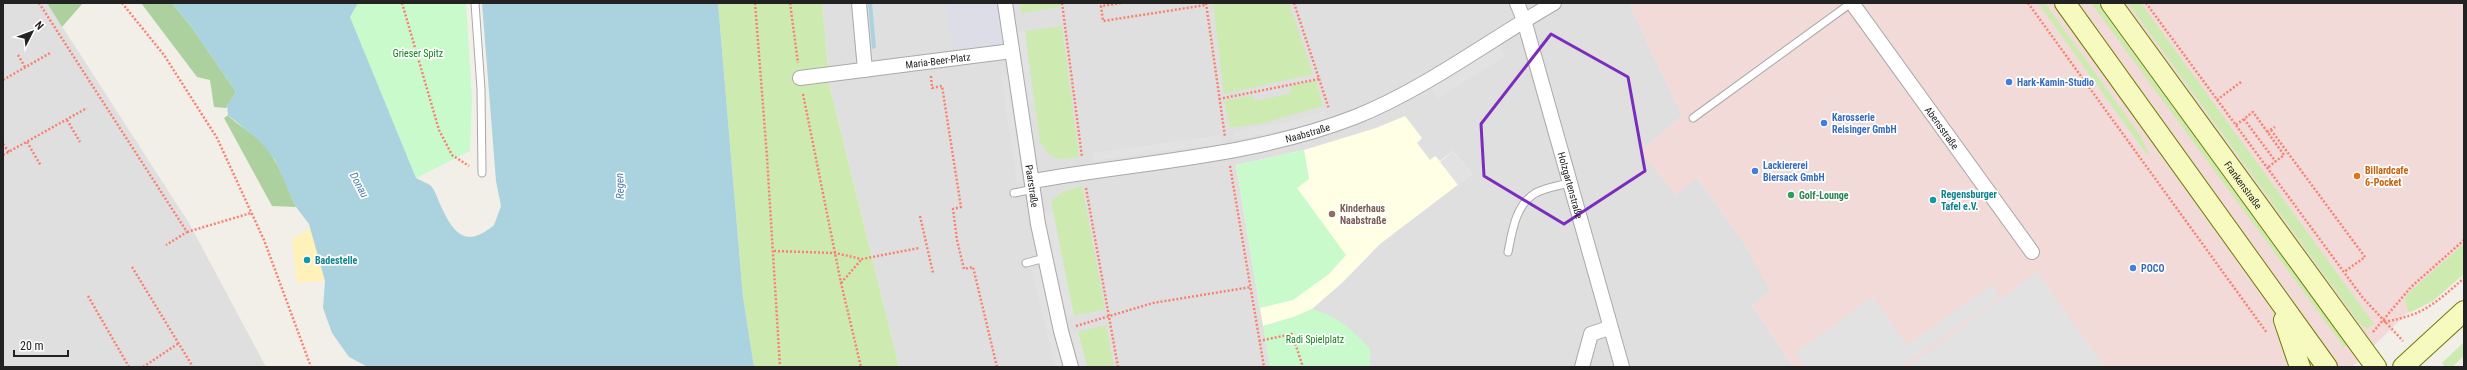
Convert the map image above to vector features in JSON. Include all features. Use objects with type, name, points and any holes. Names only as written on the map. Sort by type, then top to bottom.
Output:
[{"type":"main road","points":[[2066,3],[2327,367]]},
{"type":"main road","name":"Frankenstraße","points":[[2111,3],[2376,367]]},
{"type":"main road","points":[[2268,283],[2293,342],[2300,367]]},
{"type":"main road","points":[[2410,361],[2464,311]]},
{"type":"street","points":[[859,3],[865,70]]},
{"type":"street","name":"Paarstraße","points":[[1005,3],[1033,185],[1046,258],[1060,330],[1071,367]]},
{"type":"street","name":"Holzgartenstraße","points":[[1517,3],[1524,20],[1609,328],[1622,367]]},
{"type":"street","name":"Naabstraße","points":[[1033,185],[1228,152],[1334,125],[1392,101],[1554,3]]},
{"type":"street","name":"Abensstraße","points":[[1852,3],[2032,252]]},
{"type":"street","name":"Maria-Beer-Platz","points":[[800,78],[1012,51]]},
{"type":"street","points":[[1582,367],[1591,334],[1609,328]]},
{"type":"lane","points":[[475,3],[481,89],[482,173]]},
{"type":"lane","name":"Abensstraße","points":[[1693,118],[1852,3]]},
{"type":"lane","points":[[1508,252],[1515,221],[1523,206],[1534,194],[1569,183]]},
{"type":"lane","points":[[1014,193],[1033,185]]},
{"type":"lane","points":[[1026,263],[1046,258]]},
{"type":"path","points":[[39,3],[187,232]]},
{"type":"path","points":[[122,3],[164,55],[217,138],[264,240],[311,367]]},
{"type":"path","points":[[402,3],[439,130],[452,155],[482,173]]},
{"type":"path","points":[[755,3],[780,367]]},
{"type":"path","points":[[790,3],[800,78],[841,283],[861,367]]},
{"type":"path","points":[[1120,3],[1101,6],[1103,21],[1206,4],[1218,99],[1264,367]]},
{"type":"path","points":[[1294,3],[1334,125]]},
{"type":"path","points":[[2028,3],[2271,340]]},
{"type":"path","points":[[2146,3],[2344,272],[2384,322],[2410,361]]},
{"type":"path","points":[[3,80],[50,53]]},
{"type":"path","points":[[18,55],[25,67]]},
{"type":"path","points":[[929,62],[932,88],[942,86],[960,200],[961,207],[953,209],[957,240],[964,269],[973,267],[997,367]]},
{"type":"path","points":[[1218,99],[1319,79]]},
{"type":"path","points":[[2217,100],[2241,82]]},
{"type":"path","points":[[3,155],[88,108]]},
{"type":"path","points":[[2236,125],[2253,112],[2284,155],[2268,168]]},
{"type":"path","points":[[2244,119],[2276,162]]},
{"type":"path","points":[[67,120],[80,142]]},
{"type":"path","points":[[2267,132],[2275,127]]},
{"type":"path","points":[[2271,130],[2365,257],[2344,272]]},
{"type":"path","points":[[27,142],[41,166]]},
{"type":"path","points":[[3,144],[9,152]]},
{"type":"path","points":[[166,245],[187,232],[252,213]]},
{"type":"path","points":[[920,216],[933,273]]},
{"type":"path","points":[[2384,322],[2411,287],[2464,240]]},
{"type":"path","points":[[773,251],[835,253],[862,259],[919,248]]},
{"type":"path","points":[[841,283],[862,259]]},
{"type":"path","points":[[132,267],[193,367]]},
{"type":"path","points":[[2384,322],[2409,318],[2430,307],[2464,278]]},
{"type":"path","points":[[1060,330],[1153,303],[1251,286]]},
{"type":"path","points":[[88,296],[129,367]]},
{"type":"path","points":[[1259,341],[1292,334],[1304,367]]},
{"type":"path","points":[[143,367],[179,344]]},
{"type":"highlighted area","points":[[1551,34],[1628,77],[1645,171],[1564,224],[1484,176],[1481,124]]},
{"type":"shaded area","points":[[3,3],[47,3],[189,223],[266,367],[3,367]]},
{"type":"shaded area","points":[[822,3],[1629,3],[1682,116],[1640,152],[1697,178],[1744,243],[1771,291],[1752,305],[1793,367],[899,367],[830,87]]},
{"type":"shaded area","points":[[946,3],[1005,3],[1012,51],[953,59]]},
{"type":"shaded area","points":[[1629,3],[2464,3],[2464,258],[2352,367],[1793,367],[1752,305],[1770,291],[1744,243],[1697,178],[1676,195],[1640,152],[1682,116]]},
{"type":"shaded area","points":[[1025,31],[1033,104],[1027,104],[1016,32]]},
{"type":"shaded area","points":[[1499,45],[1505,56],[1438,99],[1430,87]]},
{"type":"shaded area","points":[[1007,75],[1023,181],[1017,182],[1001,76]]},
{"type":"shaded area","points":[[1324,111],[1327,118],[1298,128],[1235,139],[1233,132],[1295,120]]},
{"type":"shaded area","name":"Kinderhaus Naabstraße","points":[[1405,116],[1422,138],[1417,143],[1430,160],[1435,156],[1440,161],[1453,151],[1472,174],[1380,244],[1343,282],[1312,309],[1294,317],[1263,326],[1236,165],[1304,150],[1376,128]]},
{"type":"shaded area","points":[[1220,135],[1221,143],[1093,161],[1092,153]]},
{"type":"shaded area","points":[[1453,151],[1472,174],[1458,185],[1440,162]]},
{"type":"shaded area","points":[[1053,212],[1074,316],[1067,318],[1044,214]]},
{"type":"shaded area","points":[[1040,268],[1064,367],[1055,367],[1032,270]]},
{"type":"shaded area","points":[[2037,272],[2105,367],[1907,367]]},
{"type":"shaded area","points":[[1992,285],[2000,297],[1901,367],[1805,367],[1795,353],[1873,297],[1907,345]]},
{"type":"shaded area","points":[[1078,332],[1087,367],[1079,367],[1070,333]]},
{"type":"green space","points":[[47,3],[83,3],[62,27]]},
{"type":"green space","points":[[141,3],[172,3],[193,29],[236,92],[226,108],[214,107],[210,80],[197,77]]},
{"type":"green space","name":"Grieser Spitz","points":[[358,3],[466,3],[472,98],[470,151],[416,178],[350,17]]},
{"type":"green space","points":[[718,3],[822,3],[830,87],[899,367],[754,367],[743,297]]},
{"type":"green space","points":[[1020,3],[1060,3],[1060,7],[1021,13]]},
{"type":"green space","points":[[1213,3],[1289,3],[1313,74],[1224,94]]},
{"type":"green space","points":[[2038,3],[2045,3],[2140,135],[2149,153],[2147,155]]},
{"type":"green space","points":[[2091,3],[2102,3],[2349,343],[2344,347]]},
{"type":"green space","points":[[2128,3],[2141,3],[2374,324],[2367,329],[2360,324]]},
{"type":"green space","points":[[1062,26],[1079,157],[1065,159],[1052,156],[1044,148],[1040,141],[1025,31]]},
{"type":"green space","points":[[1316,81],[1323,106],[1264,123],[1230,128],[1224,101],[1252,95],[1255,101],[1291,93],[1290,86]]},
{"type":"green space","points":[[228,115],[257,138],[267,149],[281,173],[296,207],[272,206],[224,118]]},
{"type":"green space","points":[[1304,150],[1309,179],[1297,188],[1346,255],[1329,274],[1293,300],[1260,308],[1236,165]]},
{"type":"green space","points":[[1082,186],[1105,309],[1074,316],[1051,201],[1063,192]]},
{"type":"green space","points":[[2464,244],[2464,274],[2433,301],[2409,313],[2405,301],[2407,294]]},
{"type":"green space","name":"Radi Spielplatz","points":[[1312,309],[1344,324],[1370,349],[1370,367],[1270,367],[1263,326],[1294,317]]},
{"type":"green space","points":[[1106,325],[1114,367],[1087,367],[1078,332]]},
{"type":"green space","points":[[2464,342],[2464,356],[2452,367],[2445,367],[2442,363]]},
{"type":"sand","name":"Badestelle","points":[[312,228],[325,281],[297,283],[292,239]]},
{"type":"water","points":[[172,3],[358,3],[350,17],[416,178],[432,187],[449,221],[460,234],[466,237],[483,233],[494,225],[501,206],[496,181],[482,3],[718,3],[743,297],[754,367],[368,367],[349,357],[332,333],[323,308],[325,281],[309,224],[296,207],[275,160],[260,141],[228,115],[227,105],[236,92],[193,29]]},
{"type":"water","points":[[868,3],[872,3],[876,48],[872,49]]},
{"type":"place","name":"Hark-Kamin-Studio","points":[[2009,82]]},
{"type":"place","name":"Karosserie Reisinger GmbH","points":[[1824,123]]},
{"type":"place","name":"Lackiererei Biersack GmbH","points":[[1755,171]]},
{"type":"place","name":"Billardcafe 6-Pocket","points":[[2357,176]]},
{"type":"place","name":"Golf-Lounge","points":[[1791,195]]},
{"type":"place","name":"Regensburger Tafel e.V.","points":[[1933,200]]},
{"type":"place","name":"Kinderhaus Naabstraße","points":[[1332,214]]},
{"type":"place","name":"Badestelle","points":[[307,260]]},
{"type":"place","name":"POCO","points":[[2133,268]]},
{"type":"water label","name":"Donau","points":[[359,185]]},
{"type":"water label","name":"Regen","points":[[620,186]]}]
